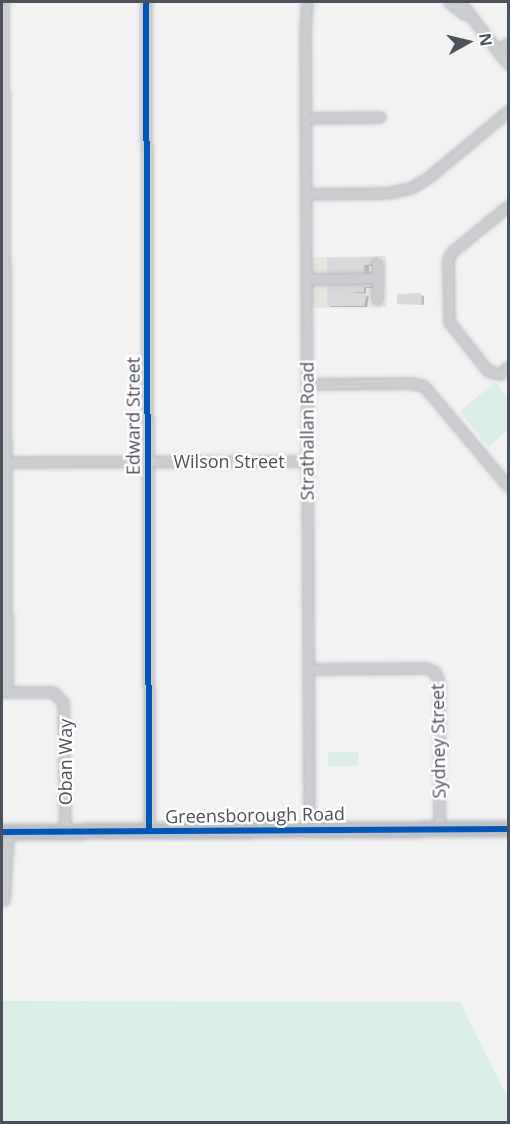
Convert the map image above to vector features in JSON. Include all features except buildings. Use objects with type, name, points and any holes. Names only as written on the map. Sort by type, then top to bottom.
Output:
[{"type":"highway","name":"Greensborough Road","points":[[5,832],[508,829]]},
{"type":"street","name":"Edward Street","points":[[146,2],[149,831]]},
{"type":"street","name":"Strathallan Road","points":[[302,2],[305,32]]},
{"type":"street","name":"Strathallan Road","points":[[307,2],[305,32],[309,830]]},
{"type":"street","points":[[450,2],[490,42],[508,64]]},
{"type":"street","points":[[460,2],[490,42]]},
{"type":"street","points":[[4,3],[3,249],[6,462],[4,692]]},
{"type":"street","points":[[498,51],[508,43]]},
{"type":"street","points":[[306,194],[387,193],[411,188],[430,176],[508,111]]},
{"type":"street","points":[[306,118],[380,117]]},
{"type":"street","points":[[508,206],[454,250],[448,262],[449,322],[488,371],[500,374],[508,368]]},
{"type":"street","points":[[377,264],[377,299]]},
{"type":"street","points":[[306,279],[377,278]]},
{"type":"street","points":[[307,384],[420,384],[431,392],[508,486]]},
{"type":"street","name":"Wilson Street","points":[[6,462],[308,461]]},
{"type":"street","name":"Sydney Street","points":[[309,669],[426,668],[435,672],[439,683],[439,829]]},
{"type":"street","name":"Oban Way","points":[[4,692],[57,694],[64,708],[65,832]]},
{"type":"street","points":[[4,900],[5,832]]},
{"type":"shaded area","points":[[386,256],[387,307],[312,308],[311,257]]},
{"type":"green space","points":[[495,382],[508,399],[508,430],[488,447],[460,411]]},
{"type":"green space","points":[[328,752],[358,752],[358,766],[328,766]]},
{"type":"green space","points":[[2,1001],[460,1002],[508,1098],[508,1122],[2,1122]]},
{"type":"cycle path","points":[[146,2],[149,831]]},
{"type":"cycle path","points":[[2,832],[508,829]]}]
